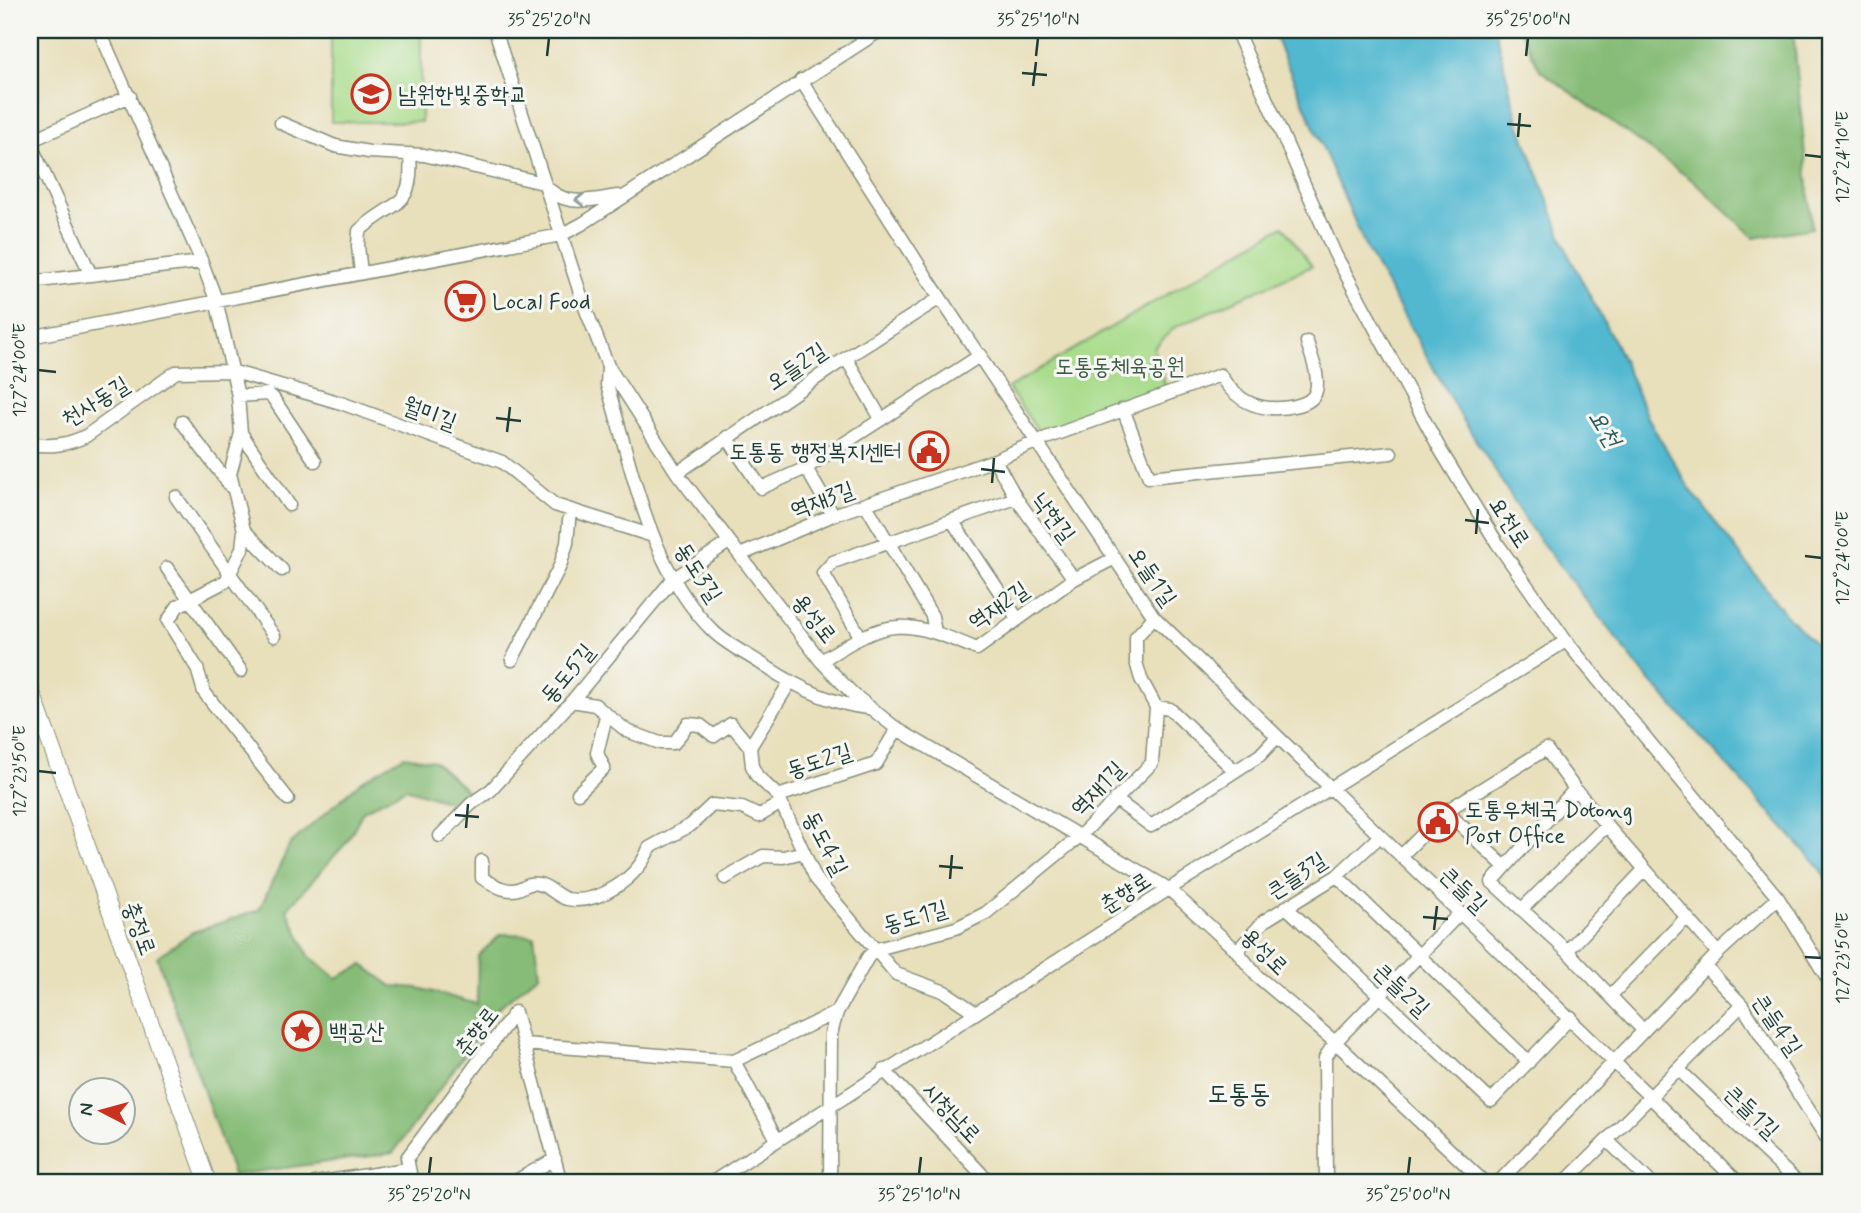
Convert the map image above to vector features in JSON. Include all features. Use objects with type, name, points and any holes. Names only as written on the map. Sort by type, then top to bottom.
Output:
[{"type":"main road","name":"충정로","points":[[30,687],[208,1183]]},
{"type":"street","points":[[99,30],[202,262],[216,300],[238,396],[241,433],[233,460],[231,488]]},
{"type":"street","name":"용성로","points":[[495,30],[543,183],[608,366],[677,473],[821,661],[868,708],[897,729],[1169,889],[1237,951],[1257,976],[1335,1042],[1485,1183]]},
{"type":"street","points":[[32,339],[216,300],[561,234],[582,224],[622,195],[881,30]]},
{"type":"street","name":"요천로","points":[[1236,30],[1335,254],[1441,451],[1490,531],[1566,641],[1779,898],[1831,985]]},
{"type":"street","name":"오들1길","points":[[801,80],[940,298],[981,355],[1154,617],[1331,788]]},
{"type":"street","points":[[90,275],[30,142],[130,96]]},
{"type":"street","points":[[281,123],[303,135],[335,146],[369,152],[410,154],[543,183],[557,197],[577,202],[622,195]]},
{"type":"street","points":[[361,273],[359,230],[398,205],[410,190],[410,154]]},
{"type":"street","points":[[30,282],[202,262]]},
{"type":"street","name":"오들2길","points":[[677,473],[846,358],[940,298]]},
{"type":"street","name":"역재3길","points":[[740,555],[833,515],[995,460],[1038,441],[1220,375],[1230,392],[1262,408],[1276,410],[1302,405],[1312,398],[1317,390],[1307,342]]},
{"type":"street","points":[[727,438],[761,488],[806,468],[880,417],[981,355]]},
{"type":"street","points":[[846,358],[880,417]]},
{"type":"street","name":"동도3길","points":[[608,366],[607,385],[653,536],[673,579],[716,633],[790,682],[850,706],[868,708]]},
{"type":"street","name":"월미길","points":[[176,372],[231,371],[341,403],[502,462],[555,505],[653,536]]},
{"type":"street","name":"천사동길","points":[[30,444],[50,446],[70,443],[86,436],[176,372]]},
{"type":"street","points":[[238,396],[268,394],[273,398],[316,461]]},
{"type":"street","points":[[1123,409],[1149,477],[1391,453]]},
{"type":"street","points":[[182,422],[231,488],[242,513],[244,530],[242,549],[226,581],[172,612],[168,621],[197,668],[204,692],[288,799]]},
{"type":"street","points":[[241,433],[289,505]]},
{"type":"street","points":[[995,460],[1016,498]]},
{"type":"street","points":[[806,468],[833,515]]},
{"type":"street","points":[[176,497],[274,636]]},
{"type":"street","name":"낙현길","points":[[860,636],[823,573],[833,562],[1016,498],[1074,579]]},
{"type":"street","points":[[866,505],[886,544],[932,616],[935,632]]},
{"type":"street","points":[[512,660],[560,566],[567,543],[570,510]]},
{"type":"street","points":[[953,522],[1017,618]]},
{"type":"street","points":[[244,530],[282,570]]},
{"type":"street","name":"동도5길","points":[[440,836],[471,804],[491,790],[572,701],[673,579],[729,542]]},
{"type":"street","name":"역재2길","points":[[821,661],[860,636],[905,625],[935,632],[977,649],[1074,579],[1115,558]]},
{"type":"street","points":[[167,568],[241,671]]},
{"type":"street","points":[[1154,617],[1136,637],[1136,662],[1141,679],[1156,707],[1170,709],[1234,771]]},
{"type":"street","name":"춘향로","points":[[711,1183],[1169,889],[1566,641]]},
{"type":"street","points":[[572,701],[595,705],[627,731],[660,743],[674,743],[688,724],[700,725],[714,736],[731,724],[750,747],[790,682]]},
{"type":"street","name":"역재1길","points":[[1081,835],[1152,763],[1156,707]]},
{"type":"street","points":[[578,793],[604,768],[597,753],[606,716]]},
{"type":"street","name":"동도2길","points":[[482,861],[482,878],[505,890],[517,889],[529,883],[550,887],[562,898],[578,901],[600,895],[630,876],[644,863],[649,848],[691,825],[712,804],[742,808],[759,816],[780,800],[876,764],[897,729]]},
{"type":"street","points":[[1115,799],[1151,826],[1259,755],[1277,737]]},
{"type":"street","name":"동도4길","points":[[750,747],[752,766],[757,776],[780,800],[816,878],[896,974],[945,992],[976,1013]]},
{"type":"street","points":[[1401,856],[1446,811],[1546,749],[1606,826],[1718,953]]},
{"type":"street","name":"큰들길","points":[[1331,788],[1740,1183]]},
{"type":"street","points":[[1575,789],[1492,882],[1567,951],[1643,1030]]},
{"type":"street","points":[[1446,811],[1504,866]]},
{"type":"street","points":[[1523,908],[1606,826]]},
{"type":"street","name":"동도1길","points":[[830,1183],[831,1034],[837,1012],[868,957],[877,949],[956,928],[986,913],[1081,835]]},
{"type":"street","name":"큰들3길","points":[[1237,951],[1264,921],[1337,876],[1380,836]]},
{"type":"street","points":[[725,878],[763,856],[783,857],[804,852]]},
{"type":"street","points":[[1567,951],[1644,870]]},
{"type":"street","points":[[1337,876],[1529,1062],[1571,1017]]},
{"type":"street","points":[[1498,1183],[1718,953],[1779,898]]},
{"type":"street","name":"큰들2길","points":[[1286,907],[1491,1101],[1529,1062]]},
{"type":"street","points":[[1326,1183],[1325,1058],[1335,1042],[1459,914]]},
{"type":"street","points":[[1610,996],[1686,918]]},
{"type":"street","name":"큰들4길","points":[[1706,967],[1742,1005],[1831,1145]]},
{"type":"street","points":[[1564,1183],[1742,1005]]},
{"type":"street","name":"춘향로","points":[[407,1169],[407,1158],[515,1012],[561,1183]]},
{"type":"street","points":[[524,1044],[734,1061],[837,1012]]},
{"type":"street","points":[[734,1061],[777,1140]]},
{"type":"street","name":"큰들1길","points":[[1678,1069],[1798,1183]]},
{"type":"street","name":"시청남로","points":[[884,1070],[990,1183]]},
{"type":"street","points":[[1607,1140],[1651,1183]]},
{"type":"street","points":[[513,1183],[555,1159]]},
{"type":"street","points":[[315,1183],[407,1169],[412,1183]]},
{"type":"green space","points":[[331,30],[421,30],[421,122],[331,122]]},
{"type":"green space","points":[[1520,30],[1793,30],[1812,228],[1755,238],[1696,183],[1540,70]]},
{"type":"green space","name":"도통동체육공원","points":[[1283,226],[1312,266],[1175,327],[1154,348],[1166,389],[1041,435],[1008,388]]},
{"type":"green space","points":[[404,756],[434,761],[466,790],[452,803],[406,788],[363,811],[347,842],[287,909],[309,956],[337,978],[363,965],[392,986],[418,988],[477,1004],[478,956],[501,934],[534,935],[539,974],[499,1007],[393,1153],[233,1175],[157,957],[193,932],[259,910],[290,844],[362,781]]},
{"type":"water","name":"요천","points":[[1272,30],[1495,30],[1518,121],[1569,256],[1616,345],[1650,422],[1688,486],[1786,615],[1831,659],[1831,888],[1821,869],[1643,673],[1532,530],[1457,410],[1367,250]]},
{"type":"place","name":"남원한빛중학교","points":[[371,94]]},
{"type":"place","name":"Local Food","points":[[465,301]]},
{"type":"place","name":"도통동 행정복지센터","points":[[929,451]]},
{"type":"place","name":"도통우체국 Dotong Post Office","points":[[1438,822]]},
{"type":"place","name":"백공산","points":[[302,1031]]},
{"type":"district","name":"도통동","points":[[1239,1093]]}]
